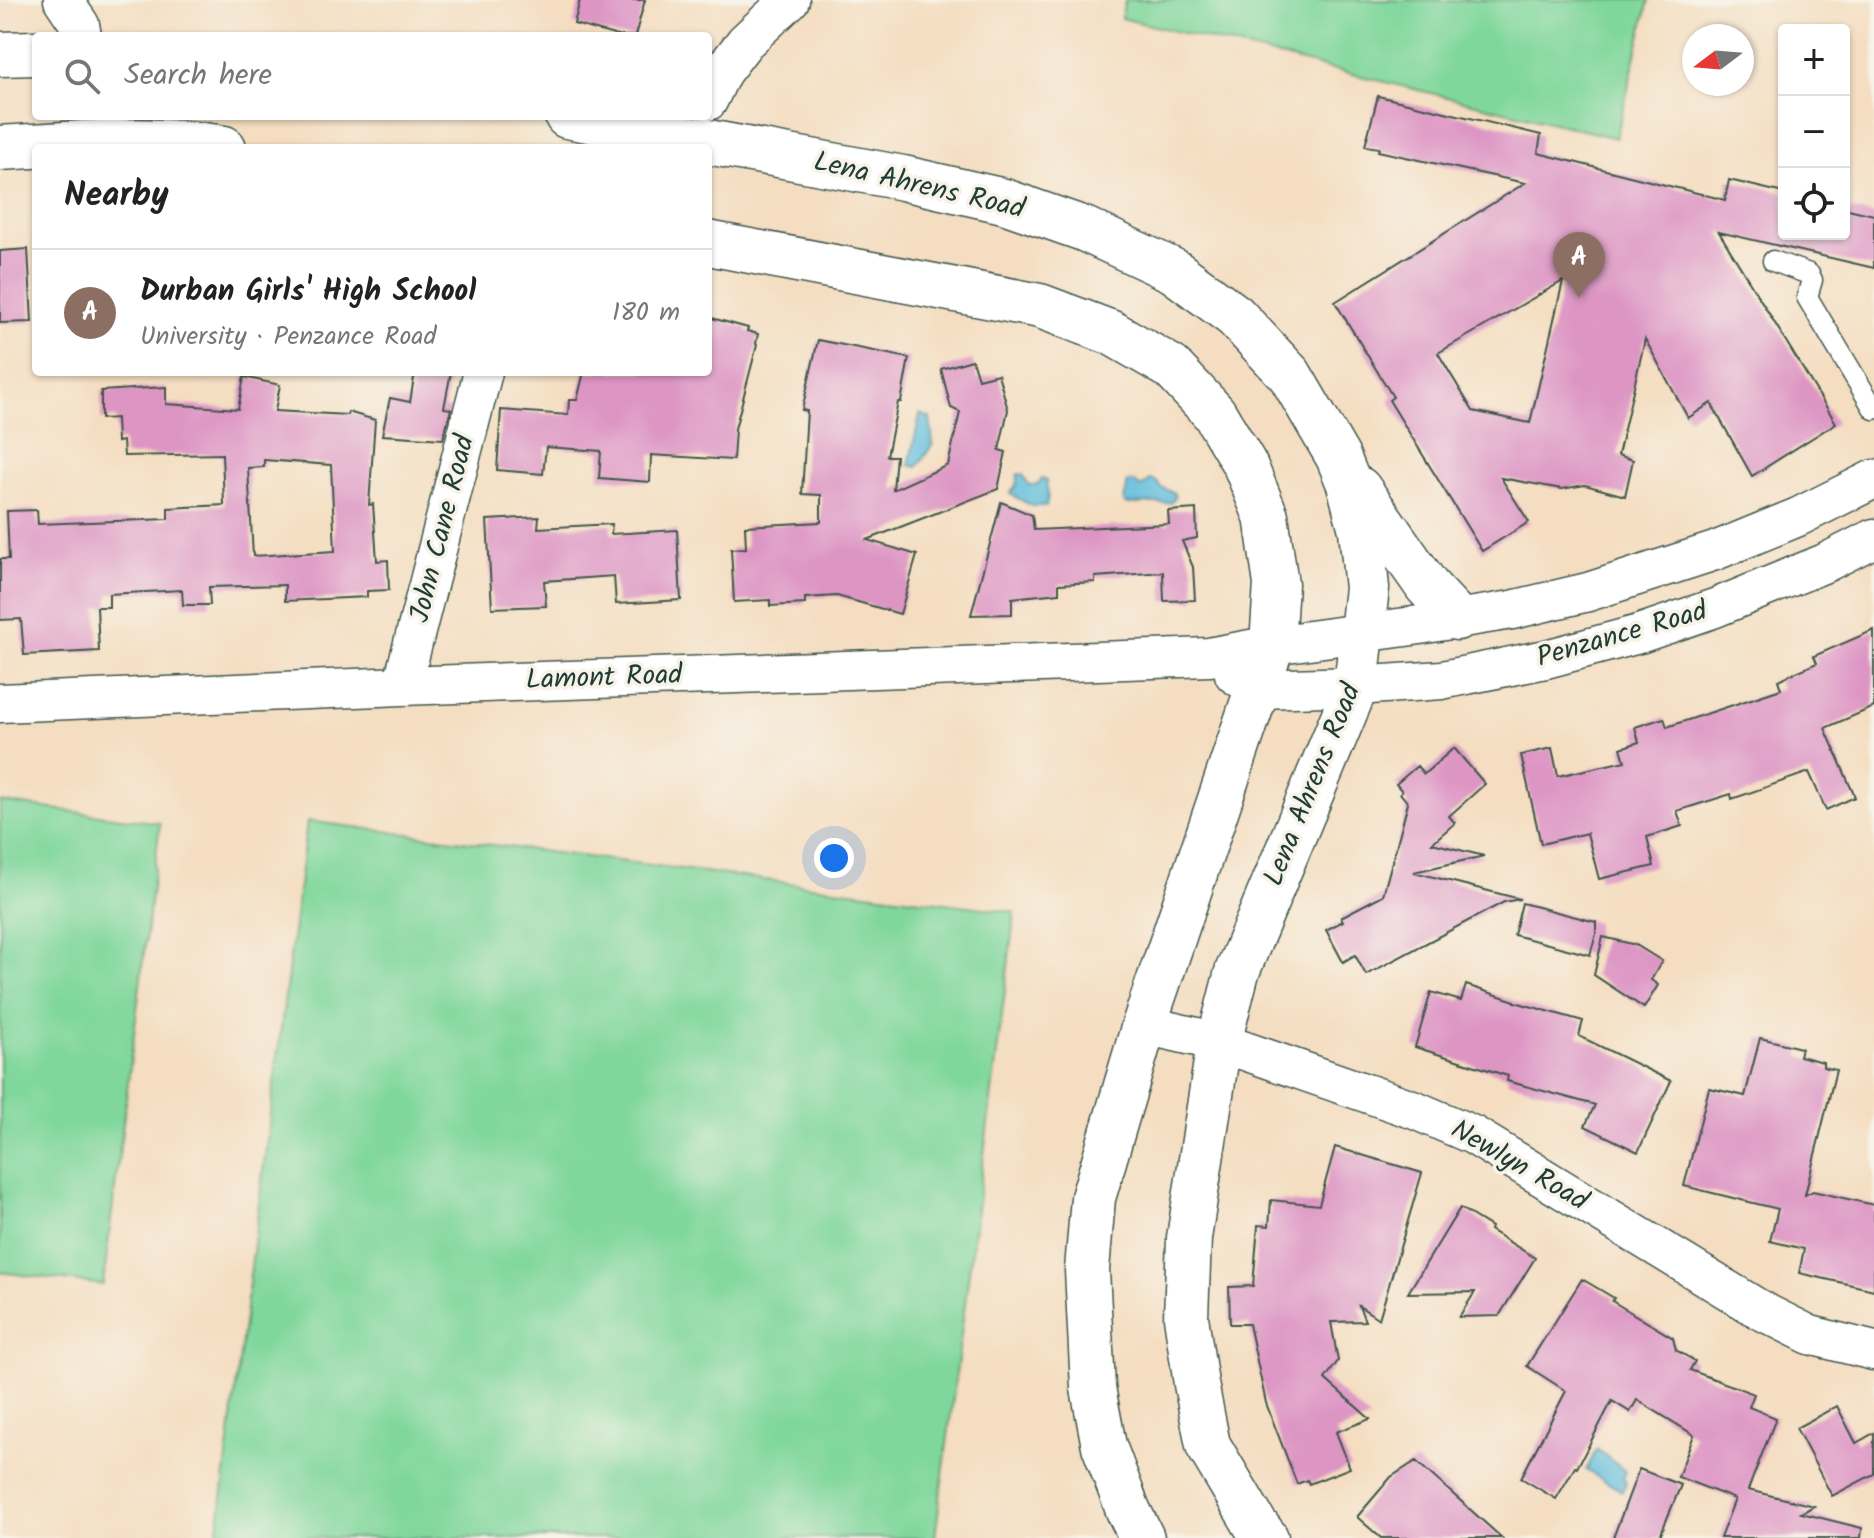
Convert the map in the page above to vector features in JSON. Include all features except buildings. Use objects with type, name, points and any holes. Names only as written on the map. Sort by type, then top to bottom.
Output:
[{"type":"main road","points":[[0,54],[32,53]]},
{"type":"main road","name":"Lena Ahrens Road","points":[[621,120],[701,126],[1004,201],[1084,229],[1174,271],[1235,316],[1290,375],[1338,457],[1361,530],[1367,588],[1356,686],[1237,972],[1219,1042],[1189,1238],[1186,1317],[1208,1445],[1266,1538]]},
{"type":"main road","points":[[0,148],[88,130],[142,140],[194,144]]},
{"type":"main road","points":[[712,244],[1040,306],[1112,333],[1171,367],[1214,413],[1245,465],[1266,516],[1276,584],[1272,645],[1144,1025],[1093,1198],[1087,1270],[1093,1388],[1104,1446],[1142,1538]]},
{"type":"main road","points":[[1338,457],[1427,586],[1457,618]]},
{"type":"street","points":[[63,0],[81,32]]},
{"type":"street","points":[[712,98],[722,72],[745,42],[790,0]]},
{"type":"street","name":"John Cane Road","points":[[402,686],[482,376]]},
{"type":"street","name":"Penzance Road","points":[[1272,645],[1512,610],[1588,592],[1715,551],[1798,517],[1874,479]]},
{"type":"street","name":"Penzance Road","points":[[1257,689],[1442,680],[1546,659],[1639,634],[1742,597],[1825,563],[1874,538]]},
{"type":"street","name":"Lamont Road","points":[[0,703],[1209,657],[1272,645]]},
{"type":"street","points":[[1209,657],[1257,689]]},
{"type":"street","name":"Newlyn Road","points":[[1144,1025],[1219,1042],[1415,1110],[1473,1135],[1762,1311],[1810,1335],[1874,1351]]},
{"type":"lane","points":[[1773,261],[1809,274],[1812,280],[1807,297],[1874,409]]},
{"type":"green space","points":[[1125,0],[1649,0],[1616,138],[1121,18]]},
{"type":"green space","points":[[0,802],[160,823],[103,1285],[0,1272]]},
{"type":"green space","points":[[307,821],[1015,912],[935,1538],[217,1538]]},
{"type":"water","points":[[920,414],[930,418],[933,444],[917,467],[909,465]]},
{"type":"water","points":[[1018,474],[1023,475],[1029,485],[1046,480],[1046,506],[1032,506],[1010,494]]},
{"type":"water","points":[[1152,479],[1161,488],[1173,492],[1175,497],[1171,503],[1125,504],[1128,482],[1141,487]]},
{"type":"water","points":[[1597,1449],[1625,1471],[1623,1477],[1626,1483],[1622,1491],[1586,1470]]},
{"type":"place","name":"Durban Girls' High School","points":[[1579,298]]}]
